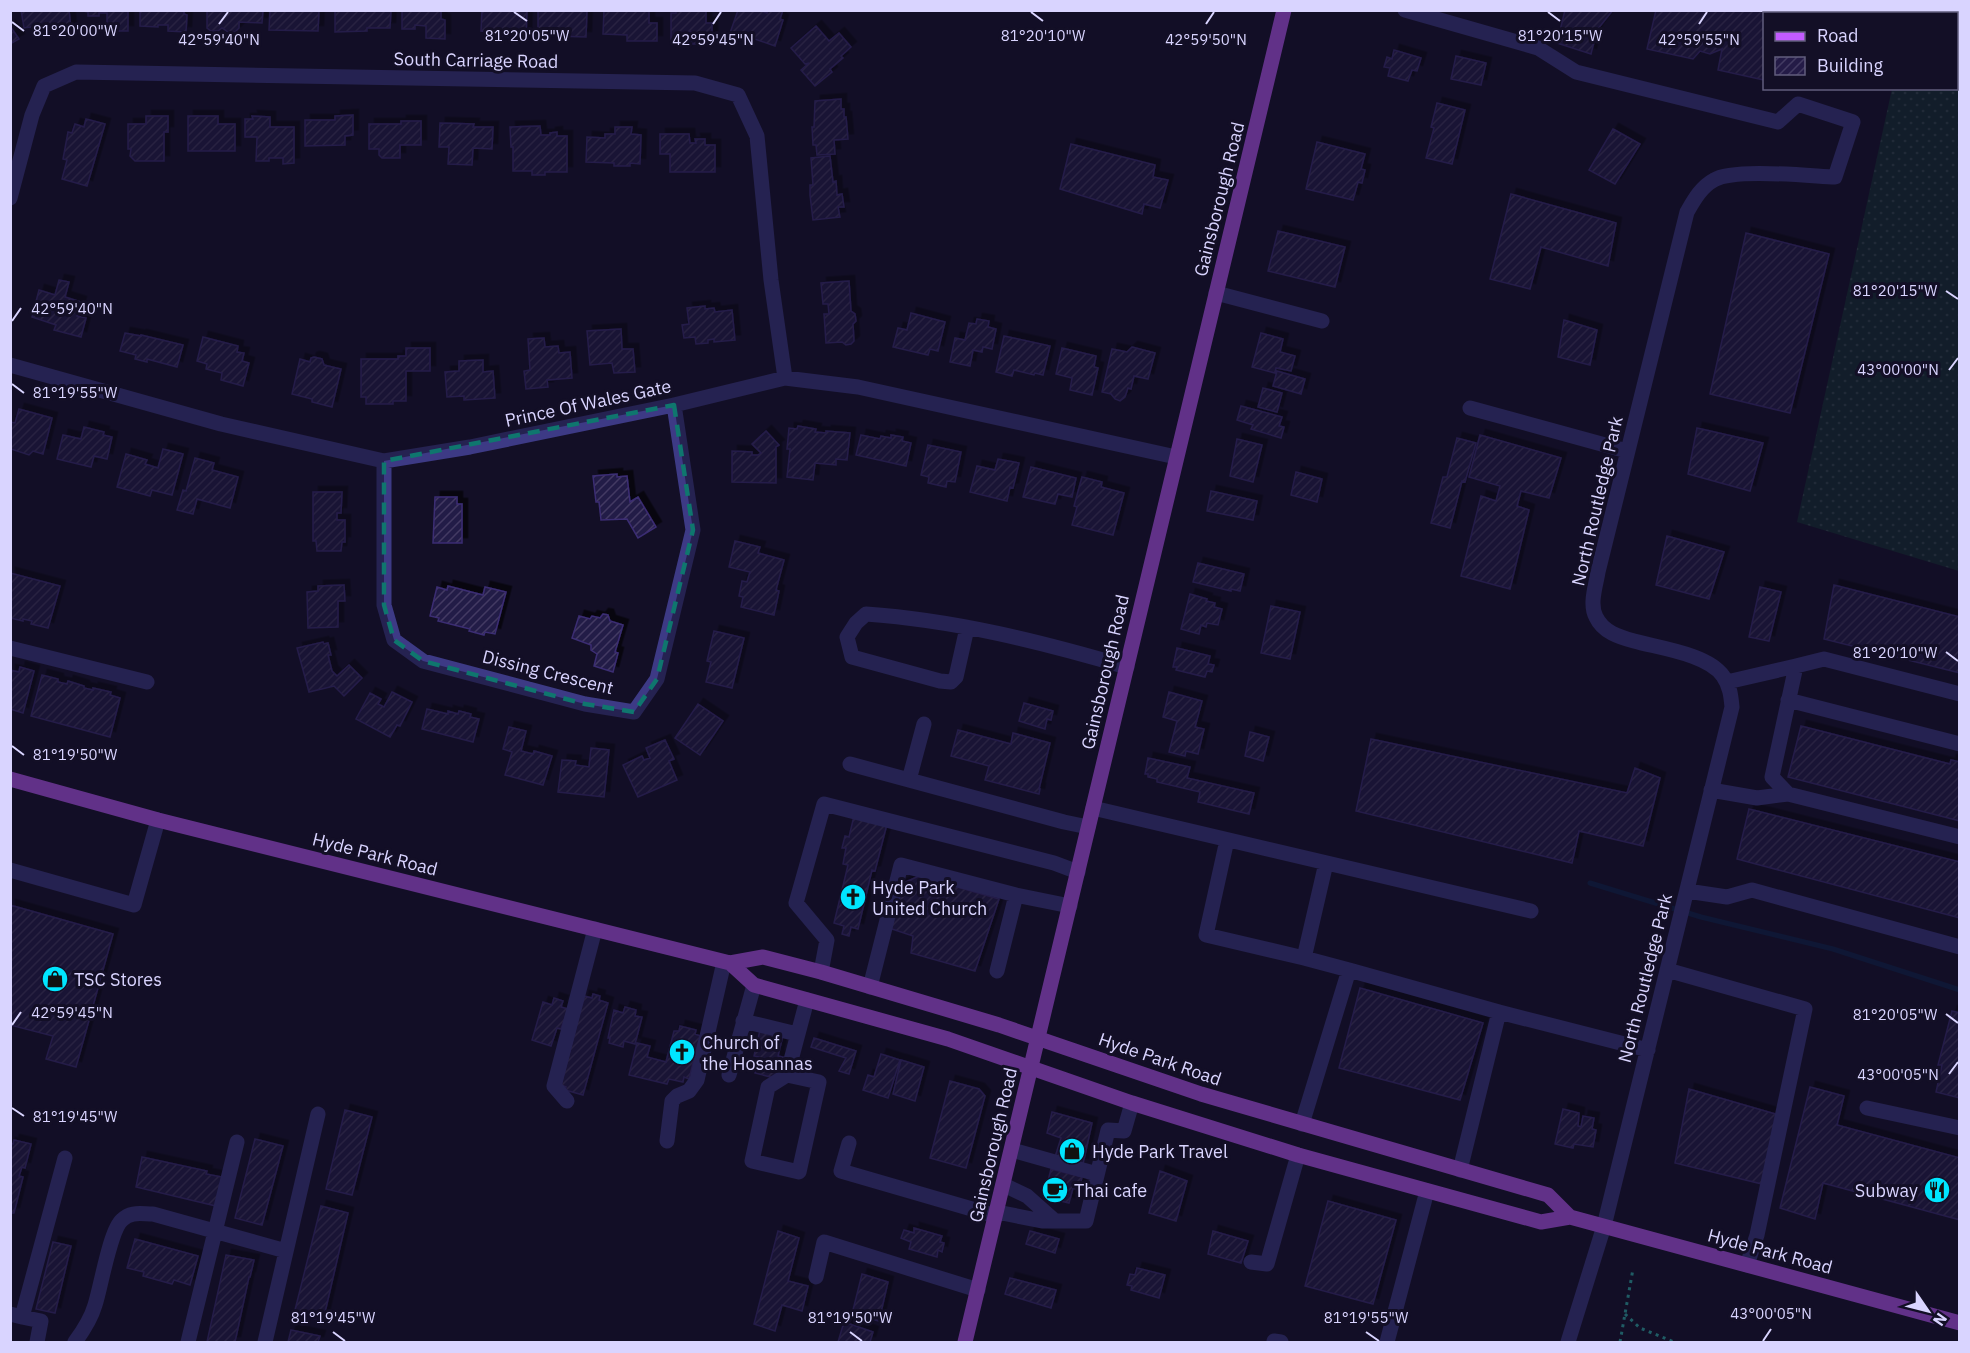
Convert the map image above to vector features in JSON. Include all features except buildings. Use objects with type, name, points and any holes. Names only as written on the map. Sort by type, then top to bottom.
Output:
[{"type":"main road","name":"Gainsborough Road","points":[[965,1342],[1284,10]]},
{"type":"main road","name":"Hyde Park Road","points":[[10,779],[158,820],[727,962],[763,957],[821,972],[1038,1038],[1202,1094],[1548,1196],[1570,1217]]},
{"type":"main road","name":"Hyde Park Road","points":[[727,962],[754,985],[948,1039],[1132,1102],[1298,1155],[1541,1222],[1570,1217],[1959,1323]]},
{"type":"street","name":"North Routledge Park","points":[[1405,10],[1538,48],[1575,72],[1778,122],[1798,104],[1853,122],[1835,177],[1738,174],[1716,178],[1700,191],[1687,212],[1598,572],[1593,605],[1596,617],[1606,630],[1621,638],[1698,658],[1715,666],[1730,691],[1732,707],[1604,1226],[1568,1342]]},
{"type":"street","name":"South Carriage Road","points":[[10,198],[32,115],[44,86],[76,72],[695,83],[738,94],[757,136],[771,280],[784,378]]},
{"type":"street","points":[[1216,293],[1322,321]]},
{"type":"street","name":"Prince Of Wales Gate","points":[[10,365],[220,424],[384,461],[470,447],[674,405],[784,378],[858,387],[1176,457]]},
{"type":"street","name":"Dissing Crescent","points":[[384,461],[384,605],[393,640],[423,661],[585,704],[634,712],[657,679],[693,530],[674,405]]},
{"type":"street","points":[[1470,408],[1628,451]]},
{"type":"street","points":[[967,628],[956,677],[951,682],[852,657],[847,638],[856,623],[866,614],[897,616],[997,633],[1127,667]]},
{"type":"street","points":[[10,648],[147,682]]},
{"type":"street","points":[[1726,682],[1824,659],[1959,694]]},
{"type":"street","points":[[1788,794],[1772,777],[1796,666]]},
{"type":"street","points":[[1788,700],[1959,744]]},
{"type":"street","points":[[909,780],[924,724]]},
{"type":"street","points":[[850,764],[1088,827]]},
{"type":"street","points":[[1711,790],[1757,798],[1788,794],[1959,837]]},
{"type":"street","points":[[821,972],[827,940],[796,903],[824,804],[1078,872]]},
{"type":"street","points":[[1093,808],[1531,911]]},
{"type":"street","points":[[10,870],[134,905],[158,820]]},
{"type":"street","points":[[1227,840],[1206,935],[1304,958],[1648,1050]]},
{"type":"street","points":[[1304,958],[1326,863]]},
{"type":"street","points":[[870,987],[900,865],[1016,895],[1070,906]]},
{"type":"street","points":[[1687,891],[1726,897],[1752,890],[1959,947]]},
{"type":"street","points":[[998,971],[1016,895]]},
{"type":"street","points":[[567,1101],[554,1086],[595,929]]},
{"type":"street","points":[[667,1141],[672,1101],[689,1090],[697,1080],[727,962]]},
{"type":"street","points":[[1302,1124],[1349,970]]},
{"type":"street","points":[[1667,970],[1805,1009],[1757,1235],[1747,1265]]},
{"type":"street","points":[[729,1075],[754,985]]},
{"type":"street","points":[[787,1075],[819,1082],[799,1172],[752,1161],[768,1087],[787,1075],[807,1000]]},
{"type":"street","points":[[1460,1170],[1499,1012]]},
{"type":"street","points":[[743,1021],[797,1034]]},
{"type":"street","points":[[849,1143],[841,1171],[997,1214],[1042,1221],[1086,1221],[1108,1130],[1124,1131],[1132,1102]]},
{"type":"street","points":[[1867,1108],[1959,1128]]},
{"type":"street","points":[[265,1342],[318,1114]]},
{"type":"street","points":[[188,1342],[237,1142]]},
{"type":"street","points":[[1012,1150],[1097,1174]]},
{"type":"street","points":[[1251,1262],[1267,1263],[1298,1155]]},
{"type":"street","points":[[37,1342],[41,1321],[16,1315],[64,1158]]},
{"type":"street","points":[[1004,1185],[1027,1196],[1054,1220]]},
{"type":"street","points":[[1387,1342],[1427,1191]]},
{"type":"street","points":[[75,1342],[88,1323],[95,1306],[114,1234],[120,1221],[132,1213],[153,1214],[286,1251]]},
{"type":"street","points":[[816,1277],[824,1242],[978,1290]]},
{"type":"path","points":[[1620,1342],[1633,1269]]},
{"type":"path","points":[[1625,1314],[1640,1328],[1674,1342]]},
{"type":"highlighted area","points":[[674,405],[693,530],[657,679],[634,712],[585,704],[423,661],[394,640],[384,605],[384,461]]},
{"type":"green space","points":[[1959,11],[1959,571],[1797,522],[1892,90],[1958,90],[1958,12],[1910,12]]},
{"type":"waterway","points":[[1590,883],[1701,917],[1833,949],[1960,990]]},
{"type":"place","name":"Hyde Park United Church","points":[[853,897]]},
{"type":"place","name":"TSC Stores","points":[[55,979]]},
{"type":"place","name":"Church of the Hosannas","points":[[682,1052]]},
{"type":"place","name":"Hyde Park Travel","points":[[1072,1151]]},
{"type":"place","name":"Thai cafe","points":[[1055,1190]]},
{"type":"place","name":"Subway","points":[[1937,1190]]}]
